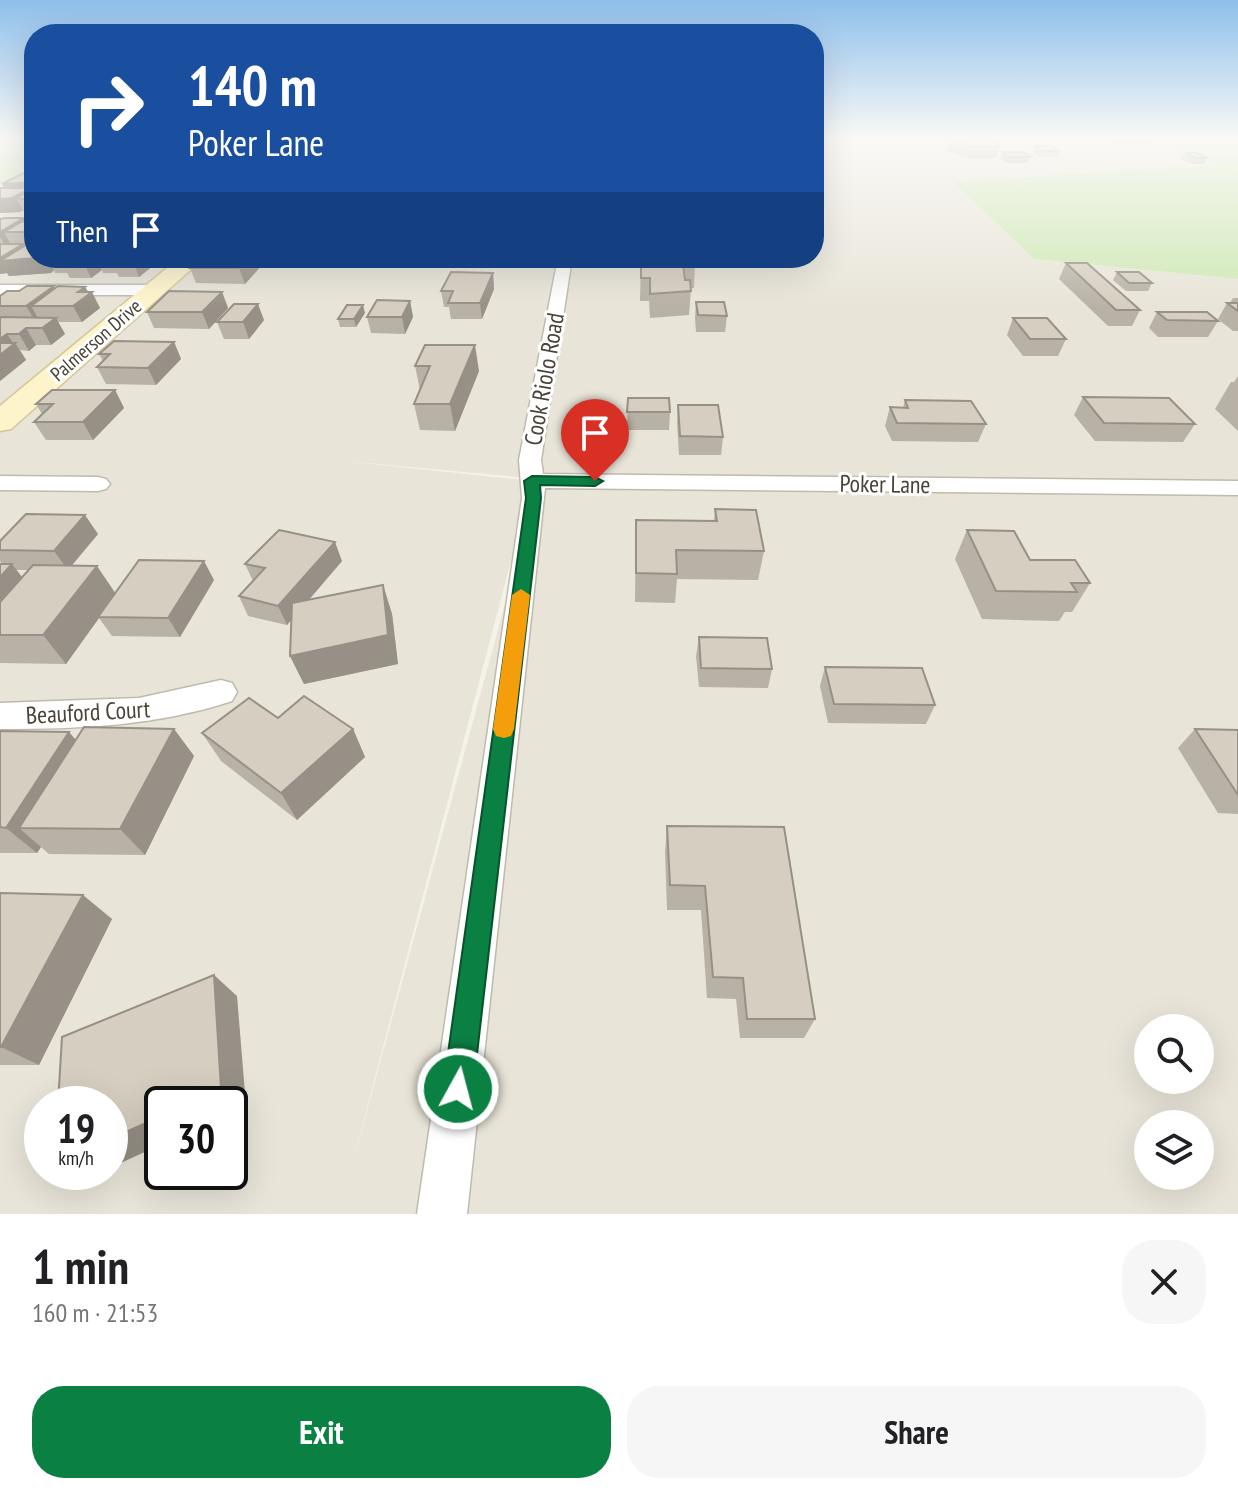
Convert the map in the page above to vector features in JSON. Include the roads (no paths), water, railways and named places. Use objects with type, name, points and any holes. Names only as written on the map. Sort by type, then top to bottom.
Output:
[{"type":"street","name":"Palmerson Drive","points":[[0,422],[181,268]]},
{"type":"street","name":"Cook Riolo Road","points":[[442,1214],[534,498],[530,460],[563,268]]},
{"type":"street","points":[[0,290],[154,290]]},
{"type":"street","name":"Poker Lane","points":[[532,481],[1238,488]]},
{"type":"street","points":[[0,483],[98,484]]},
{"type":"street","name":"Beauford Court","points":[[0,716],[106,716],[152,711],[221,692]]}]
